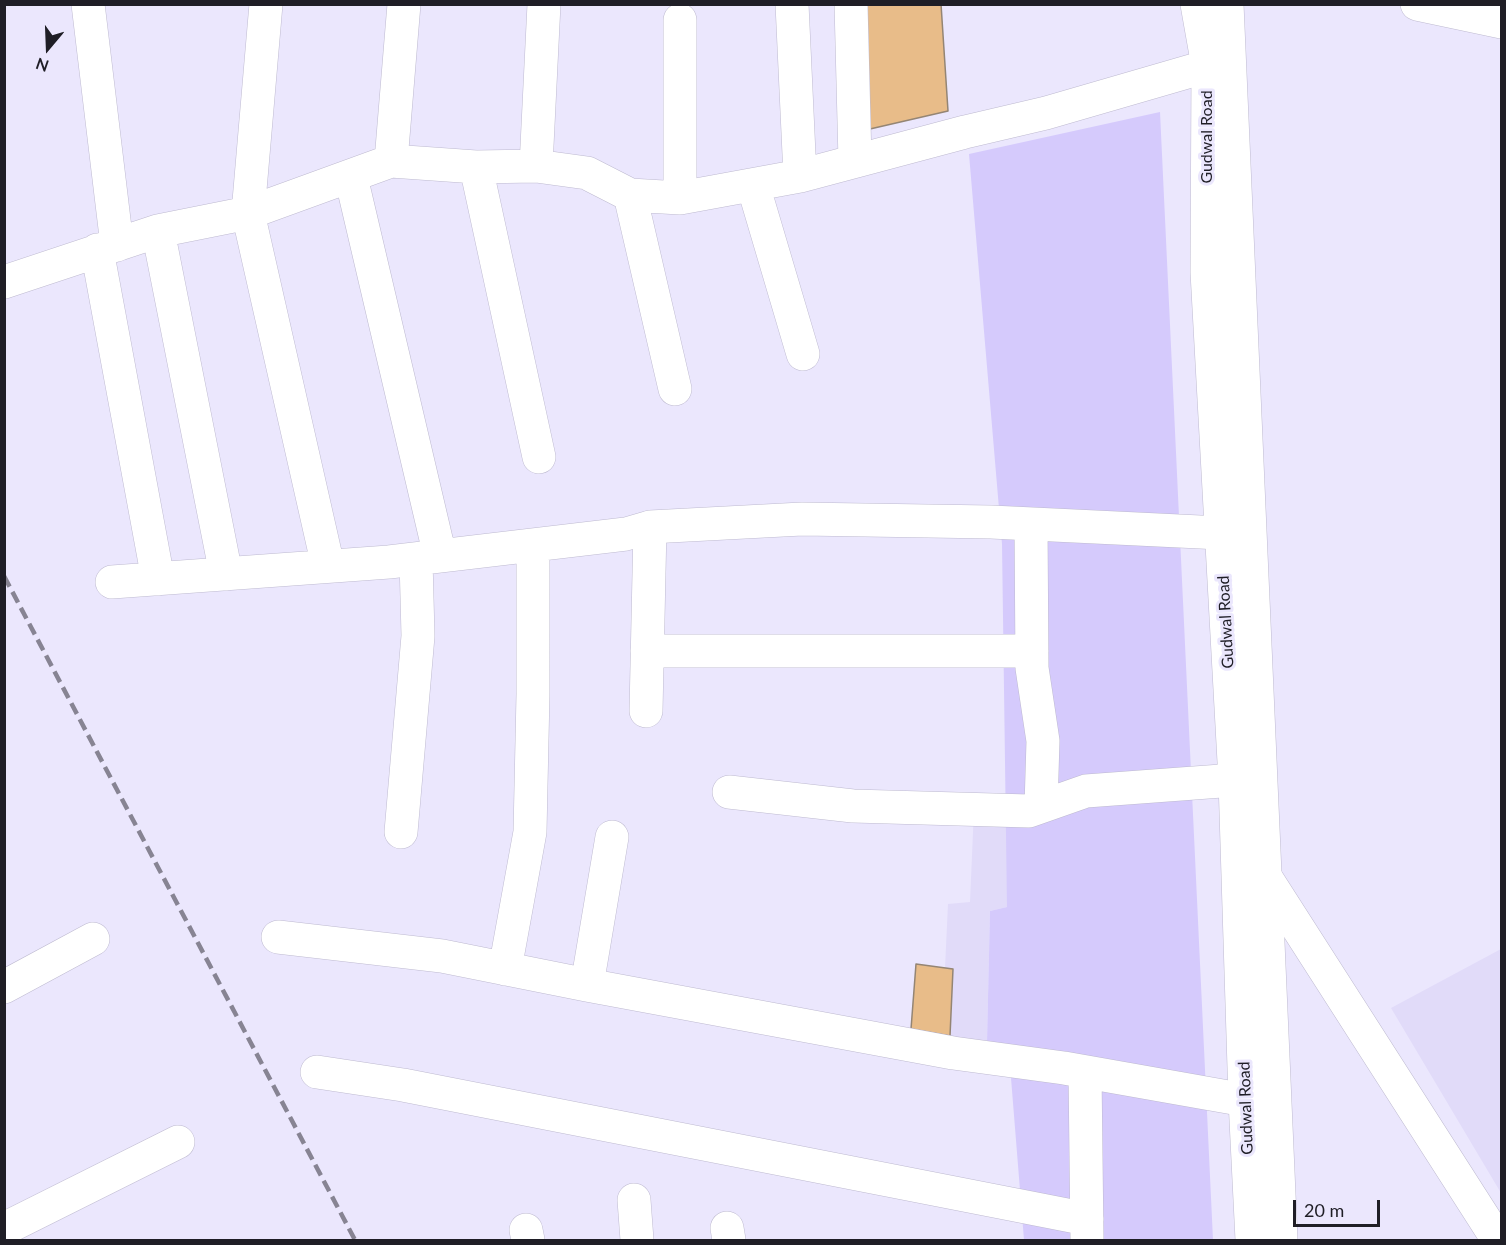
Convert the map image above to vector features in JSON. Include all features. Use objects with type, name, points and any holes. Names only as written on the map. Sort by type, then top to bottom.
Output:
[{"type":"street","points":[[88,4],[107,248],[158,579]]},
{"type":"street","points":[[266,4],[248,213],[328,566]]},
{"type":"street","points":[[392,161],[404,4]]},
{"type":"street","points":[[536,166],[544,4]]},
{"type":"street","points":[[792,4],[800,176]]},
{"type":"street","points":[[851,4],[855,161]]},
{"type":"street","name":"Gudwal Road","points":[[1197,4],[1208,66],[1207,272],[1235,780],[1252,871],[1245,1100],[1252,1240]]},
{"type":"street","name":"Gudwal Road","points":[[1227,4],[1252,871],[1281,1240]]},
{"type":"street","points":[[1417,4],[1502,22]]},
{"type":"street","points":[[680,20],[680,198]]},
{"type":"street","points":[[4,282],[158,231],[248,213],[392,161],[476,167],[536,166],[587,173],[630,195],[680,198],[800,176],[1046,113],[1208,66]]},
{"type":"street","points":[[476,167],[539,457]]},
{"type":"street","points":[[351,177],[428,557],[418,636],[401,832]]},
{"type":"street","points":[[753,185],[803,354]]},
{"type":"street","points":[[630,195],[675,388]]},
{"type":"street","points":[[158,231],[226,574]]},
{"type":"street","points":[[112,582],[428,557],[626,534],[650,527],[802,519],[1031,524],[1221,533]]},
{"type":"street","points":[[1031,524],[1032,668],[1043,741],[1041,806]]},
{"type":"street","points":[[646,711],[650,527]]},
{"type":"street","points":[[505,969],[530,832],[533,545]]},
{"type":"street","points":[[647,651],[1032,651]]},
{"type":"street","points":[[729,792],[853,806],[1029,811],[1086,791],[1235,780]]},
{"type":"street","points":[[587,986],[612,837]]},
{"type":"street","points":[[1252,871],[1498,1240]]},
{"type":"street","points":[[278,937],[442,956],[587,986],[953,1053],[1085,1072],[1245,1100]]},
{"type":"street","points":[[4,987],[93,939]]},
{"type":"street","points":[[317,1072],[403,1085],[1087,1230],[1085,1072]]},
{"type":"street","points":[[4,1229],[178,1142]]},
{"type":"street","points":[[634,1200],[637,1240]]},
{"type":"shaded area","points":[[1160,112],[1213,1240],[1024,1240],[1009,1053],[987,1042],[990,911],[1007,907],[1002,544],[969,154]]},
{"type":"shaded area","points":[[974,809],[1007,814],[1007,907],[990,911],[987,1042],[950,1036],[945,968],[948,904],[970,902]]},
{"type":"shaded area","points":[[1501,949],[1501,1193],[1391,1008]]},
{"type":"building","points":[[850,4],[941,4],[948,111],[857,132]]},
{"type":"building","points":[[916,964],[953,969],[950,1036],[911,1029]]},
{"type":"railway","points":[[4,576],[355,1240]]}]
